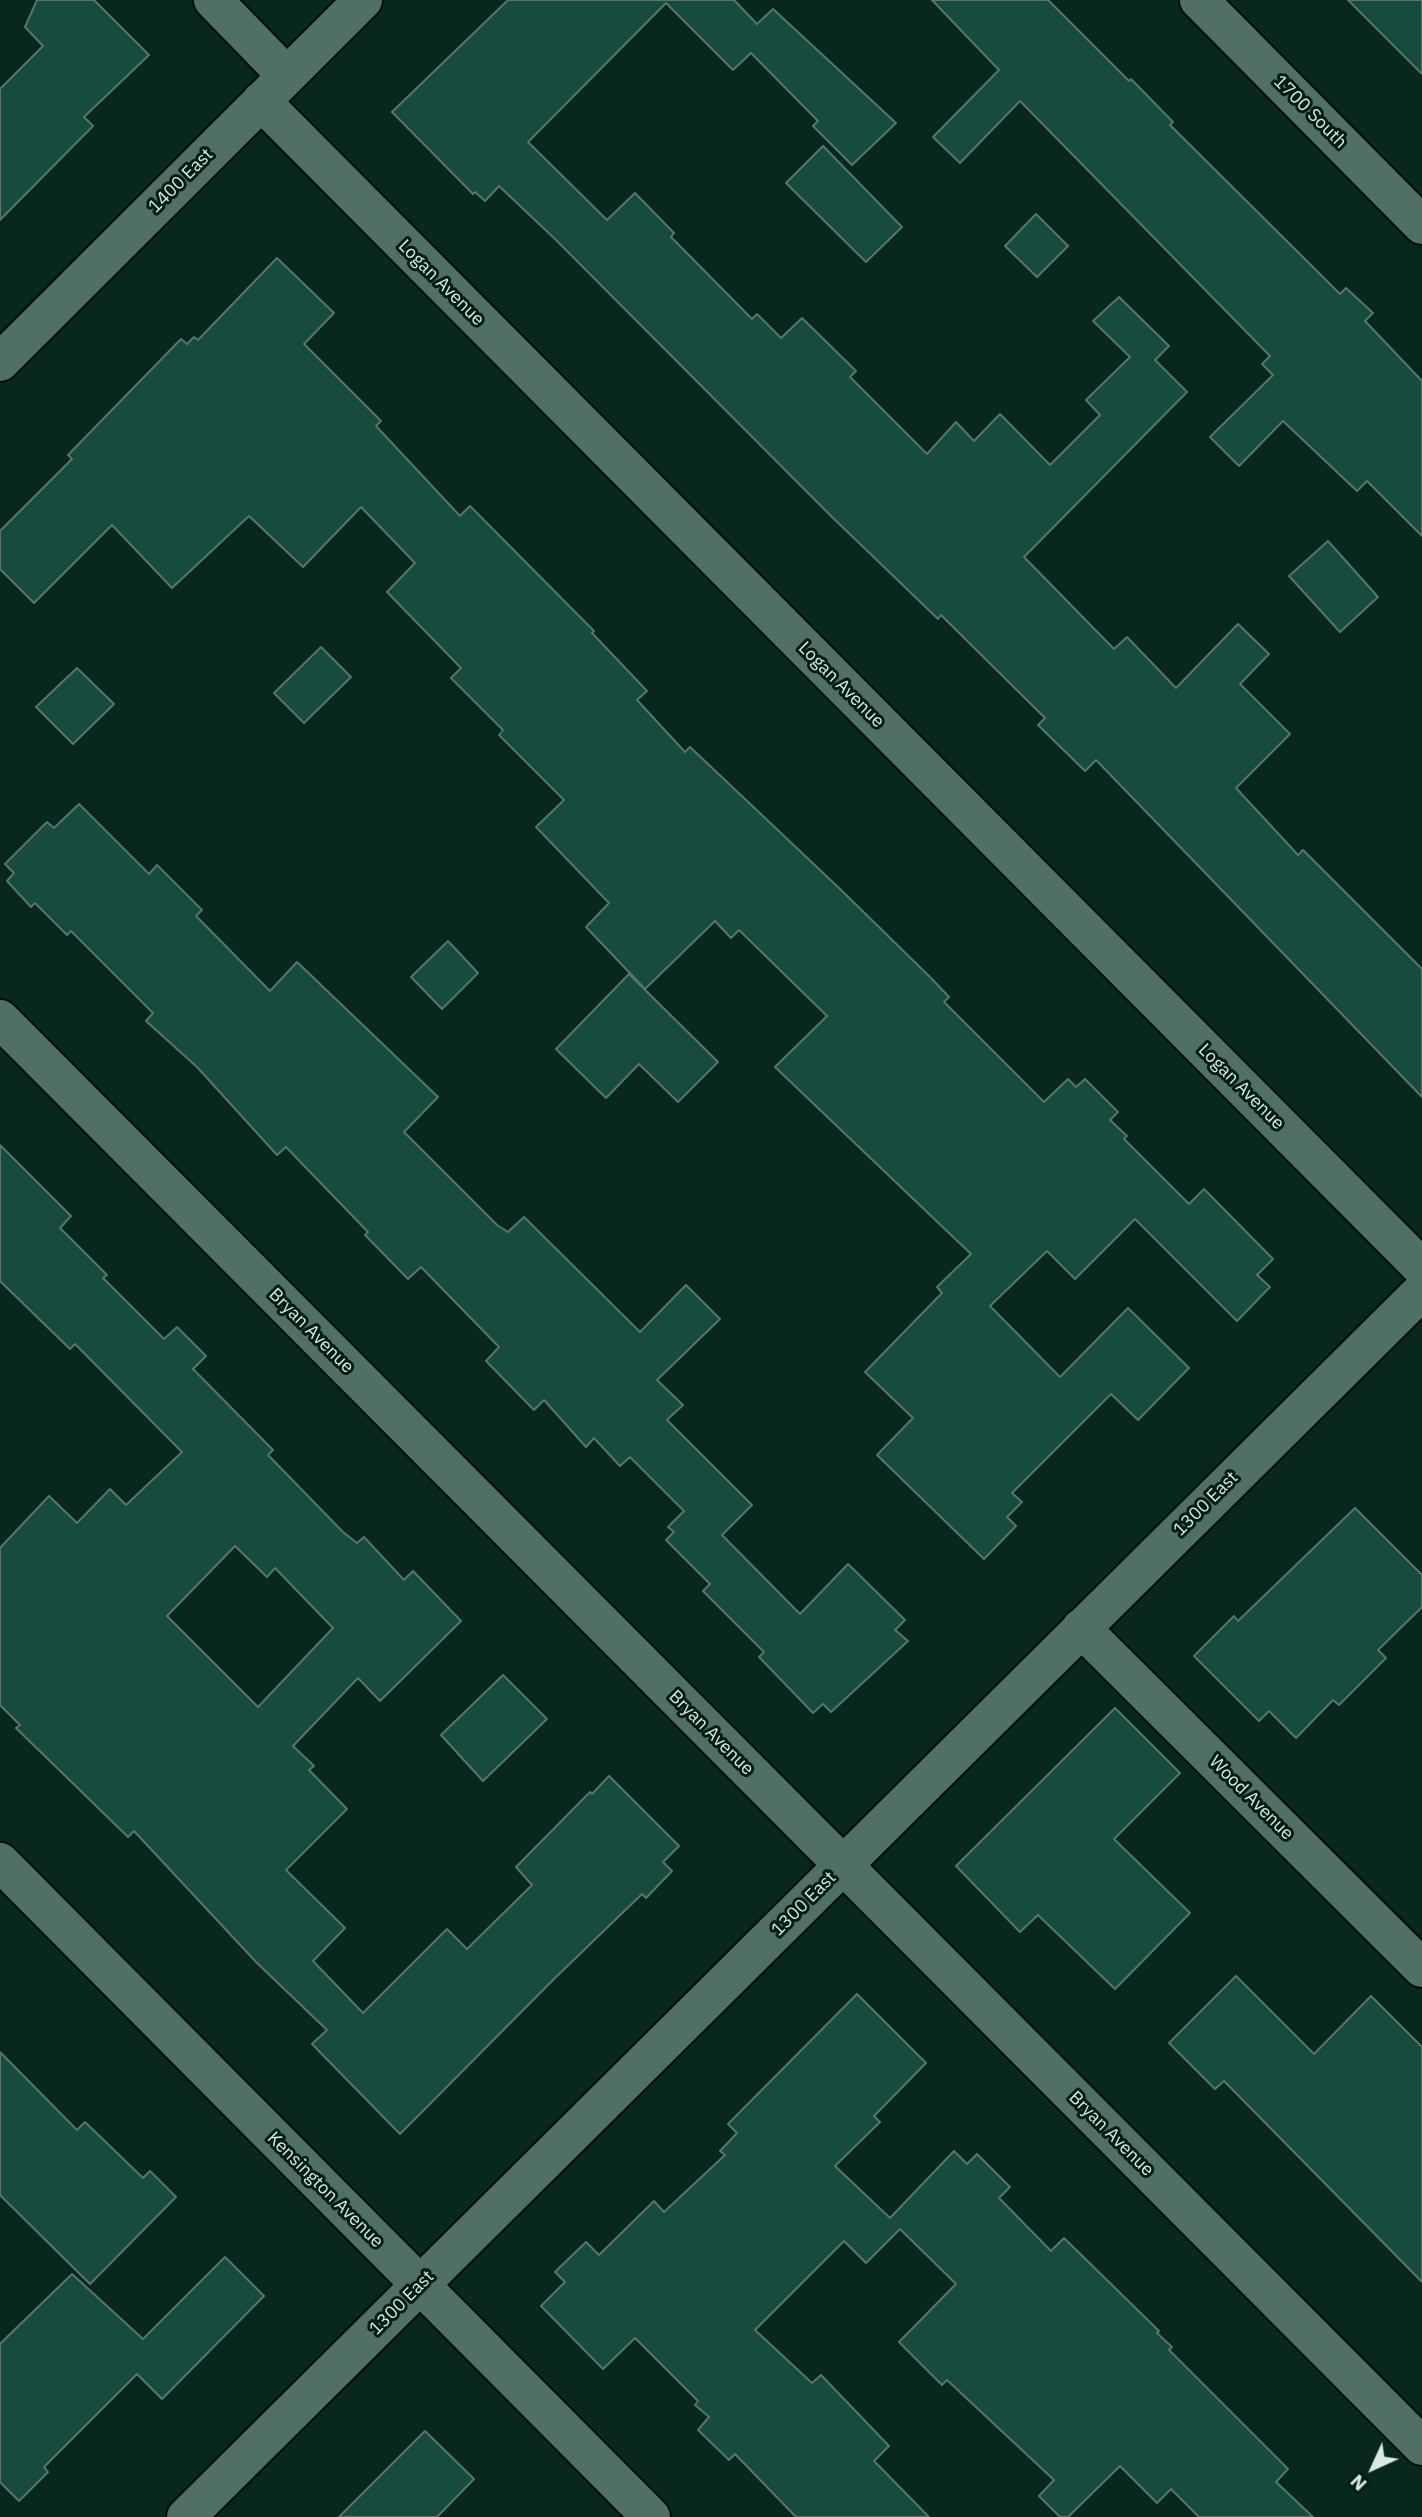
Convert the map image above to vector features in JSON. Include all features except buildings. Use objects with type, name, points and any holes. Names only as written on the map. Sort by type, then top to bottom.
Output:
[{"type":"street","name":"Logan Avenue","points":[[213,0],[274,88],[1422,1268]]},
{"type":"street","name":"1400 East","points":[[0,362],[363,0]]},
{"type":"street","name":"1700 South","points":[[1199,0],[1422,225]]},
{"type":"street","name":"Bryan Avenue","points":[[0,1019],[1422,2446]]},
{"type":"street","name":"1300 East","points":[[186,2517],[1422,1291]]},
{"type":"street","name":"Wood Avenue","points":[[1081,1628],[1422,1968]]},
{"type":"street","name":"Kensington Avenue","points":[[0,1862],[651,2517]]}]
